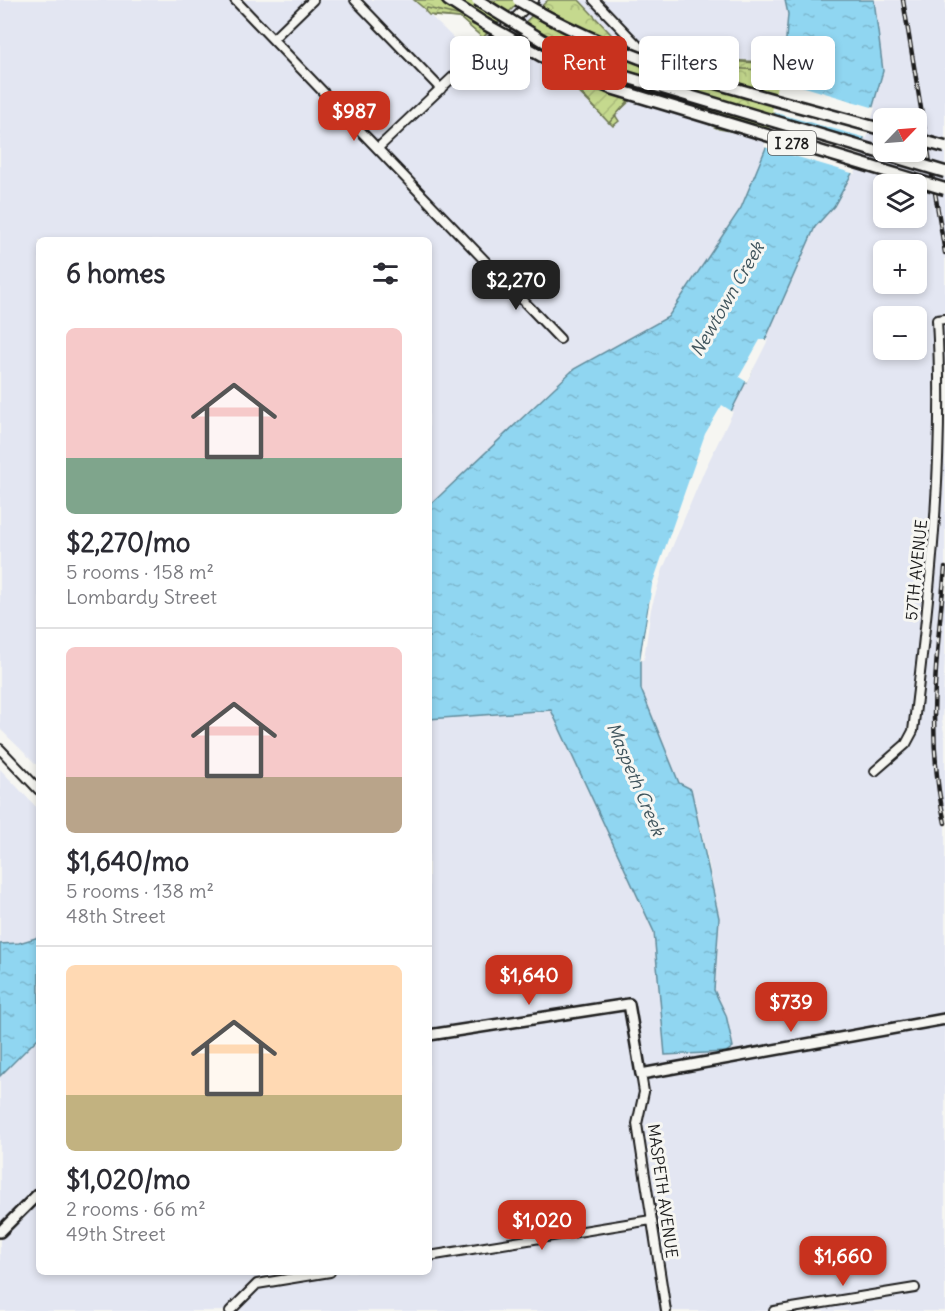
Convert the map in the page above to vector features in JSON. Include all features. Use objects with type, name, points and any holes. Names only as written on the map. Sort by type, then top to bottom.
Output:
[{"type":"highway","name":"I 278","points":[[477,0],[547,43],[620,75],[945,172]]},
{"type":"highway","name":"I 278","points":[[518,0],[576,32],[635,57],[873,127]]},
{"type":"highway","name":"I 278","points":[[454,2],[529,51],[611,88],[945,189]]},
{"type":"highway","points":[[927,142],[945,147]]},
{"type":"main road","name":"MASPETH AVENUE","points":[[432,1035],[629,1004],[641,1074]]},
{"type":"main road","points":[[641,1074],[945,1019]]},
{"type":"main road","points":[[0,1232],[36,1196]]},
{"type":"street","points":[[236,0],[560,339]]},
{"type":"street","points":[[273,39],[313,0]]},
{"type":"street","points":[[355,0],[441,89]]},
{"type":"street","points":[[378,148],[534,0]]},
{"type":"street","points":[[594,0],[639,47]]},
{"type":"street","points":[[504,29],[511,36]]},
{"type":"street","name":"57TH AVENUE","points":[[875,771],[906,744],[914,728],[941,447],[941,320]]},
{"type":"street","points":[[0,749],[36,787]]},
{"type":"street","name":"MASPETH AVENUE","points":[[641,1074],[644,1092],[637,1124],[666,1311]]},
{"type":"street","points":[[432,1256],[651,1220]]},
{"type":"street","points":[[230,1311],[257,1284],[312,1275]]},
{"type":"street","points":[[774,1311],[915,1288]]},
{"type":"shaded area","points":[[0,0],[414,0],[451,36],[450,90],[530,90],[530,36],[486,36],[521,0],[785,0],[788,14],[786,36],[751,36],[751,61],[739,61],[739,36],[639,36],[639,90],[675,90],[664,103],[732,131],[771,138],[741,208],[668,317],[574,369],[432,503],[432,237],[36,237],[36,764],[0,729]]},
{"type":"shaded area","points":[[874,0],[945,0],[945,654],[942,720],[945,739],[945,1311],[0,1311],[0,1076],[36,1040],[36,1275],[432,1275],[432,719],[551,710],[654,932],[665,1055],[726,1052],[733,1047],[726,1015],[714,990],[719,918],[708,859],[691,789],[679,783],[641,689],[641,650],[648,608],[666,553],[815,227],[834,206],[859,156],[883,71]]},
{"type":"shaded area","points":[[0,769],[36,807],[36,938],[19,943],[0,944]]},
{"type":"green space","points":[[414,0],[521,0],[485,36],[481,36],[460,18],[433,16]]},
{"type":"green space","points":[[548,0],[579,0],[613,36],[542,36],[542,56],[530,45],[530,36],[521,36],[516,31]]},
{"type":"green space","points":[[427,8],[462,16],[473,25],[489,30],[484,36],[481,36],[460,18],[429,15],[425,11]]},
{"type":"green space","points":[[627,51],[639,64],[639,90],[641,90],[615,115],[619,121],[613,126],[576,90],[627,90]]},
{"type":"green space","points":[[739,61],[751,61],[751,90],[779,90],[771,138],[719,129],[664,104],[676,90],[739,90]]},
{"type":"green space","points":[[739,62],[751,62],[751,69],[739,69]]},
{"type":"green space","points":[[578,90],[622,90],[634,94],[609,123]]},
{"type":"green space","points":[[677,90],[696,90],[711,98],[714,112],[704,122],[665,103]]},
{"type":"water","points":[[785,0],[874,0],[883,71],[856,166],[834,206],[815,227],[751,372],[715,443],[666,553],[648,608],[641,650],[641,689],[679,783],[691,789],[719,918],[714,990],[726,1015],[733,1047],[726,1052],[665,1055],[654,932],[551,710],[432,719],[432,503],[574,369],[668,317],[741,208],[770,138],[779,90],[835,90],[835,36],[786,36],[788,14]]},
{"type":"water","points":[[36,938],[36,1040],[0,1076],[0,944],[19,943]]},
{"type":"pier","points":[[776,90],[815,90],[875,108],[873,108],[867,138],[772,112]]},
{"type":"pier","points":[[772,115],[865,143],[855,174],[764,147]]},
{"type":"pier","points":[[760,340],[768,340],[747,382],[739,377]]},
{"type":"pier","points":[[722,405],[733,412],[705,469],[663,569],[651,609],[644,659],[640,661],[652,585],[705,434]]},
{"type":"railway","points":[[903,0],[945,253]]},
{"type":"railway","points":[[945,568],[934,696],[935,759],[945,823]]},
{"type":"water label","name":"Newtown Creek","points":[[727,299]]},
{"type":"water label","name":"Maspeth Creek","points":[[636,779]]}]
